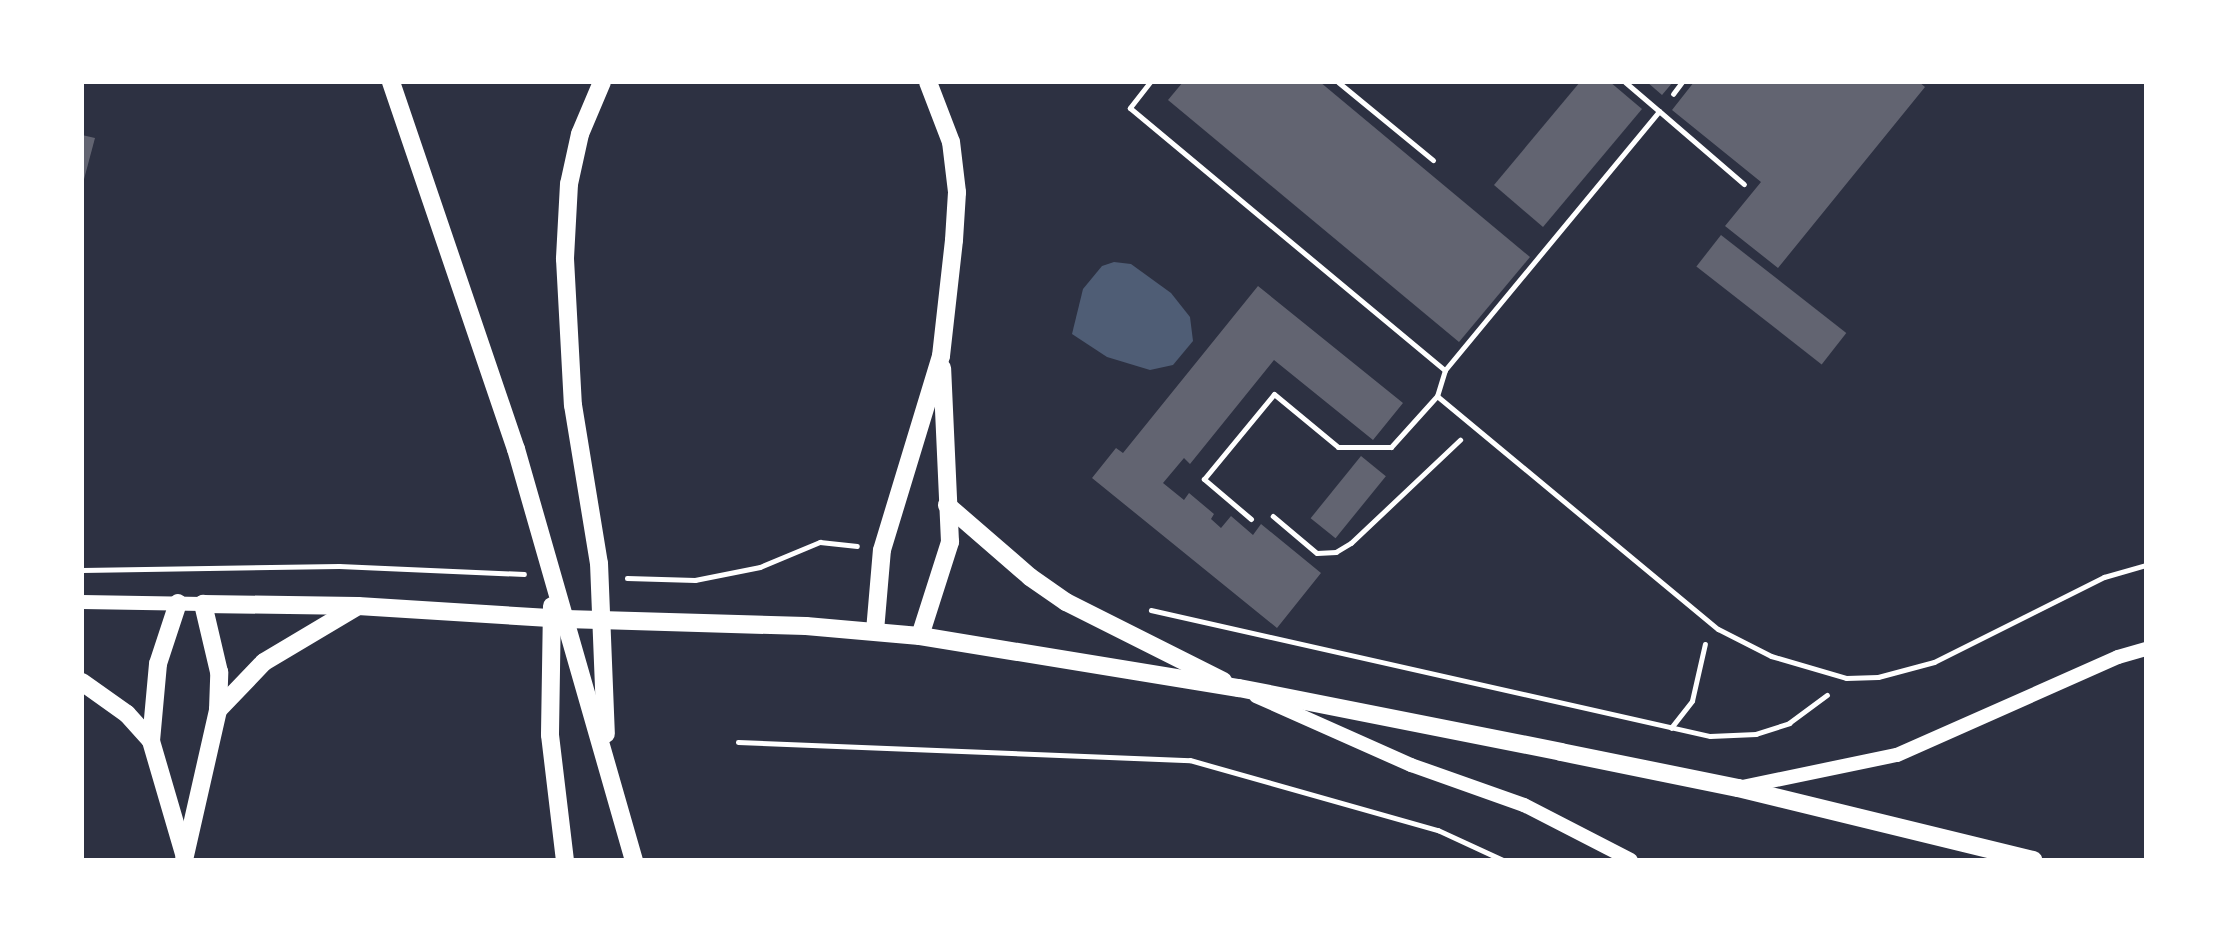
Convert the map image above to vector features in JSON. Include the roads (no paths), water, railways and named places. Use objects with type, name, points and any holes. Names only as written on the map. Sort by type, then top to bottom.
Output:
[{"type":"main road","points":[[391,82],[474,317],[634,860]]},
{"type":"main road","points":[[602,82],[580,134],[569,184],[565,259],[573,405],[599,563],[607,762]]},
{"type":"main road","points":[[920,636],[950,542],[947,505],[948,448],[941,356],[957,192],[951,142],[928,82]]},
{"type":"main road","points":[[875,631],[882,550],[941,356]]},
{"type":"main road","points":[[947,505],[1030,577],[1066,602],[1239,688],[1411,765],[1524,805],[1631,860]]},
{"type":"main road","points":[[552,578],[550,735],[565,860]]},
{"type":"main road","points":[[82,602],[358,606],[875,631],[920,636],[1239,688],[1738,788],[2033,860]]},
{"type":"main road","points":[[178,603],[158,664],[151,741],[184,858]]},
{"type":"main road","points":[[184,858],[218,710],[219,672],[203,604]]},
{"type":"main road","points":[[218,710],[264,662],[358,606]]},
{"type":"main road","points":[[1738,788],[1897,755],[2118,657],[2146,649]]},
{"type":"main road","points":[[82,682],[127,714],[151,741]]},
{"type":"lane","points":[[1150,82],[1130,108],[1445,370]]},
{"type":"lane","points":[[1338,82],[1433,160]]},
{"type":"lane","points":[[1625,82],[1744,184]]},
{"type":"lane","points":[[1251,519],[1204,479],[1274,394],[1338,447],[1391,447],[1437,396],[1445,370],[1660,111]]},
{"type":"lane","points":[[1437,396],[1708,621],[1771,656],[1846,678],[1878,677],[1934,662],[2104,576],[2146,565]]},
{"type":"water","points":[[1114,262],[1131,264],[1171,293],[1190,317],[1193,341],[1173,365],[1150,370],[1107,357],[1072,334],[1083,289],[1102,266]]}]
